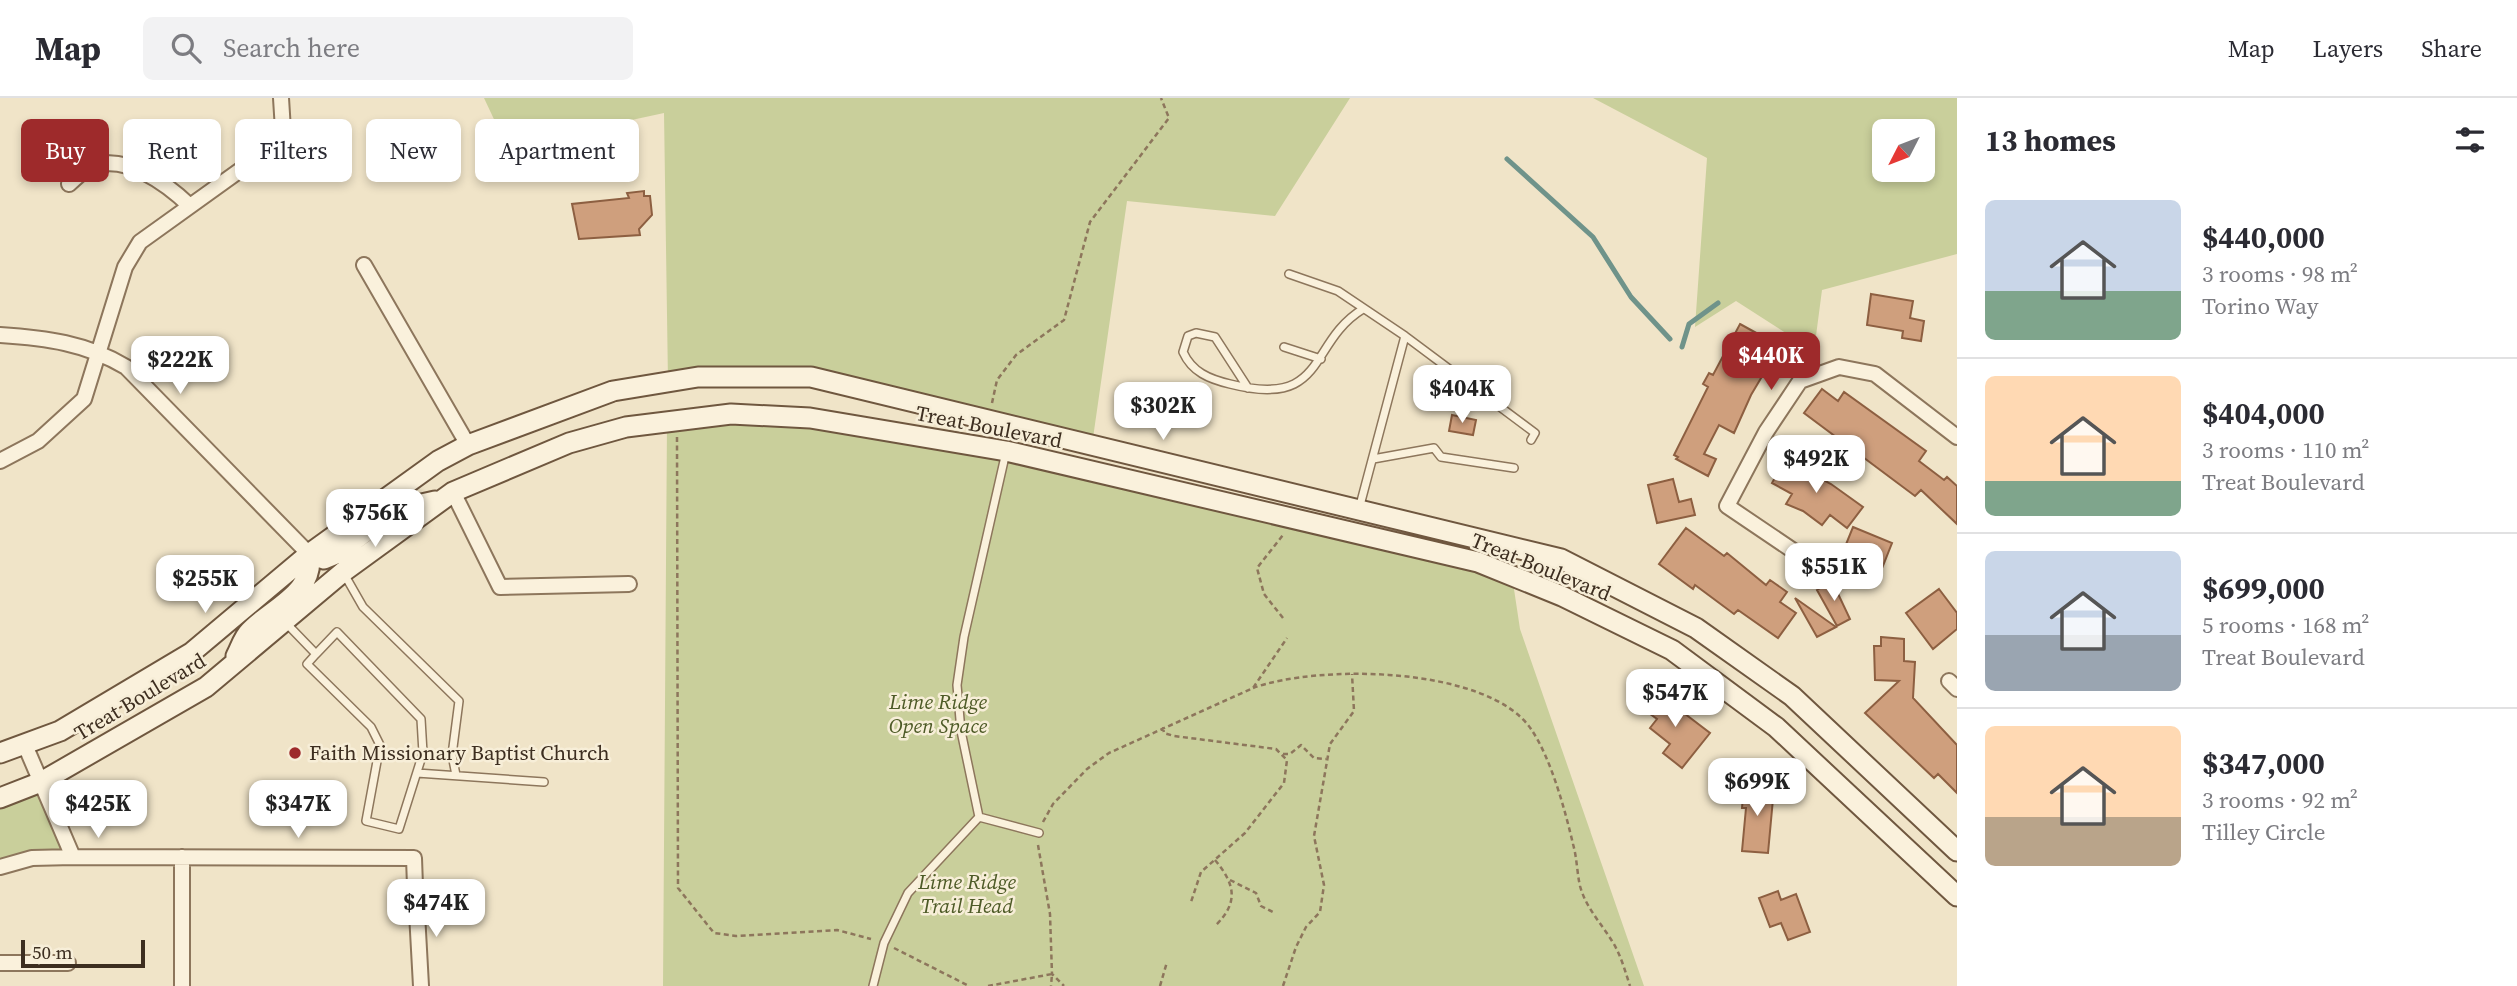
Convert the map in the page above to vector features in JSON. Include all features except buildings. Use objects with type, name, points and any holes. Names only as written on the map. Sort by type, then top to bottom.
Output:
[{"type":"main road","name":"Treat Boulevard","points":[[0,753],[60,731],[191,653],[309,554],[438,461],[468,445],[613,391],[698,377],[811,377],[1561,559],[1696,628],[1792,696],[1957,851]]},
{"type":"main road","name":"Treat Boulevard","points":[[0,797],[41,782],[206,687],[343,572],[449,495],[569,443],[626,427],[731,414],[810,418],[1006,451],[1478,562],[1562,596],[1672,650],[1776,727],[1957,896]]},
{"type":"main road","points":[[231,666],[248,633],[301,589],[311,565],[309,554],[324,559],[336,554],[395,510],[449,495]]},
{"type":"street","points":[[0,461],[38,441],[84,399],[125,267],[140,242],[264,153],[283,130],[281,98]]},
{"type":"street","points":[[69,184],[90,167],[97,165],[141,170],[166,183],[190,206]]},
{"type":"street","points":[[365,265],[468,445]]},
{"type":"street","points":[[0,335],[51,338],[100,352],[127,367],[309,554]]},
{"type":"street","points":[[1801,556],[1727,506],[1766,432],[1800,381],[1839,367],[1874,374],[1957,437]]},
{"type":"street","points":[[449,495],[500,587],[629,584]]},
{"type":"street","points":[[25,744],[73,857]]},
{"type":"street","points":[[0,867],[32,859],[73,857],[414,858],[421,986]]},
{"type":"street","points":[[182,857],[182,986]]},
{"type":"street","points":[[0,963],[68,963]]},
{"type":"lane","points":[[1289,274],[1338,291],[1405,336],[1535,433],[1531,440]]},
{"type":"lane","points":[[1248,388],[1215,337],[1196,333],[1188,336],[1183,352],[1189,364],[1202,375],[1248,388],[1268,390],[1290,385],[1306,377],[1321,359],[1346,319],[1363,309]]},
{"type":"lane","points":[[1359,510],[1405,336]]},
{"type":"lane","points":[[1284,346],[1321,359]]},
{"type":"lane","points":[[1373,459],[1434,448],[1441,457],[1514,467]]},
{"type":"lane","points":[[979,817],[961,731],[957,685],[964,637],[1006,451]]},
{"type":"lane","points":[[343,572],[363,607],[459,701],[452,755],[456,775]]},
{"type":"lane","points":[[284,621],[316,654]]},
{"type":"lane","points":[[337,632],[421,719],[423,753],[398,829],[366,821],[380,745],[371,727],[307,664],[316,654],[337,632]]},
{"type":"lane","points":[[417,773],[544,782]]},
{"type":"lane","points":[[873,986],[884,943],[908,893],[979,817]]},
{"type":"lane","points":[[979,817],[1039,832]]},
{"type":"path","points":[[988,420],[997,380],[1016,355],[1064,320],[1090,222],[1169,118],[1161,98]]},
{"type":"path","points":[[677,420],[678,888],[714,933],[736,936],[837,930],[884,943],[969,986]]},
{"type":"path","points":[[1283,618],[1264,594],[1257,568],[1287,529]]},
{"type":"path","points":[[1253,688],[1287,638]]},
{"type":"path","points":[[1283,986],[1296,947],[1306,928],[1321,912],[1324,885],[1314,836],[1330,744],[1353,711],[1352,674]]},
{"type":"path","points":[[1051,986],[1050,914],[1039,832],[1053,804],[1087,769],[1109,753],[1163,727],[1277,679],[1352,674],[1405,675],[1476,692],[1502,704],[1530,727],[1543,750],[1574,844],[1586,900],[1620,955],[1630,986]]},
{"type":"path","points":[[1163,727],[1164,733],[1174,736],[1276,748],[1287,760],[1284,783],[1245,833],[1201,872],[1191,902]]},
{"type":"path","points":[[1283,754],[1290,754],[1301,745],[1314,758],[1326,759]]},
{"type":"path","points":[[1215,860],[1229,880],[1232,896],[1230,911],[1216,925]]},
{"type":"path","points":[[1229,880],[1256,893],[1261,906],[1273,912]]},
{"type":"path","points":[[1160,986],[1167,962]]},
{"type":"path","points":[[988,986],[1052,974]]},
{"type":"path","points":[[1052,974],[1064,986]]},
{"type":"green space","points":[[484,98],[1350,98],[1275,216],[1127,201],[1092,445],[811,377],[668,382],[664,113],[636,119],[494,119]]},
{"type":"green space","points":[[1593,98],[1957,98],[1957,254],[1822,290],[1814,351],[1736,301],[1695,327],[1707,158]]},
{"type":"green space","name":"Lime Ridge Open Space","points":[[731,414],[1006,451],[1512,576],[1520,629],[1644,986],[663,986],[667,422]]},
{"type":"green space","points":[[41,782],[73,857],[0,867],[0,798]]},
{"type":"waterway","points":[[1507,159],[1593,237],[1631,297],[1670,339]]},
{"type":"waterway","points":[[1682,347],[1689,324],[1718,303]]},
{"type":"place","name":"Faith Missionary Baptist Church","points":[[295,753]]},
{"type":"park label","name":"Lime Ridge Trail Head","points":[[967,894]]}]
